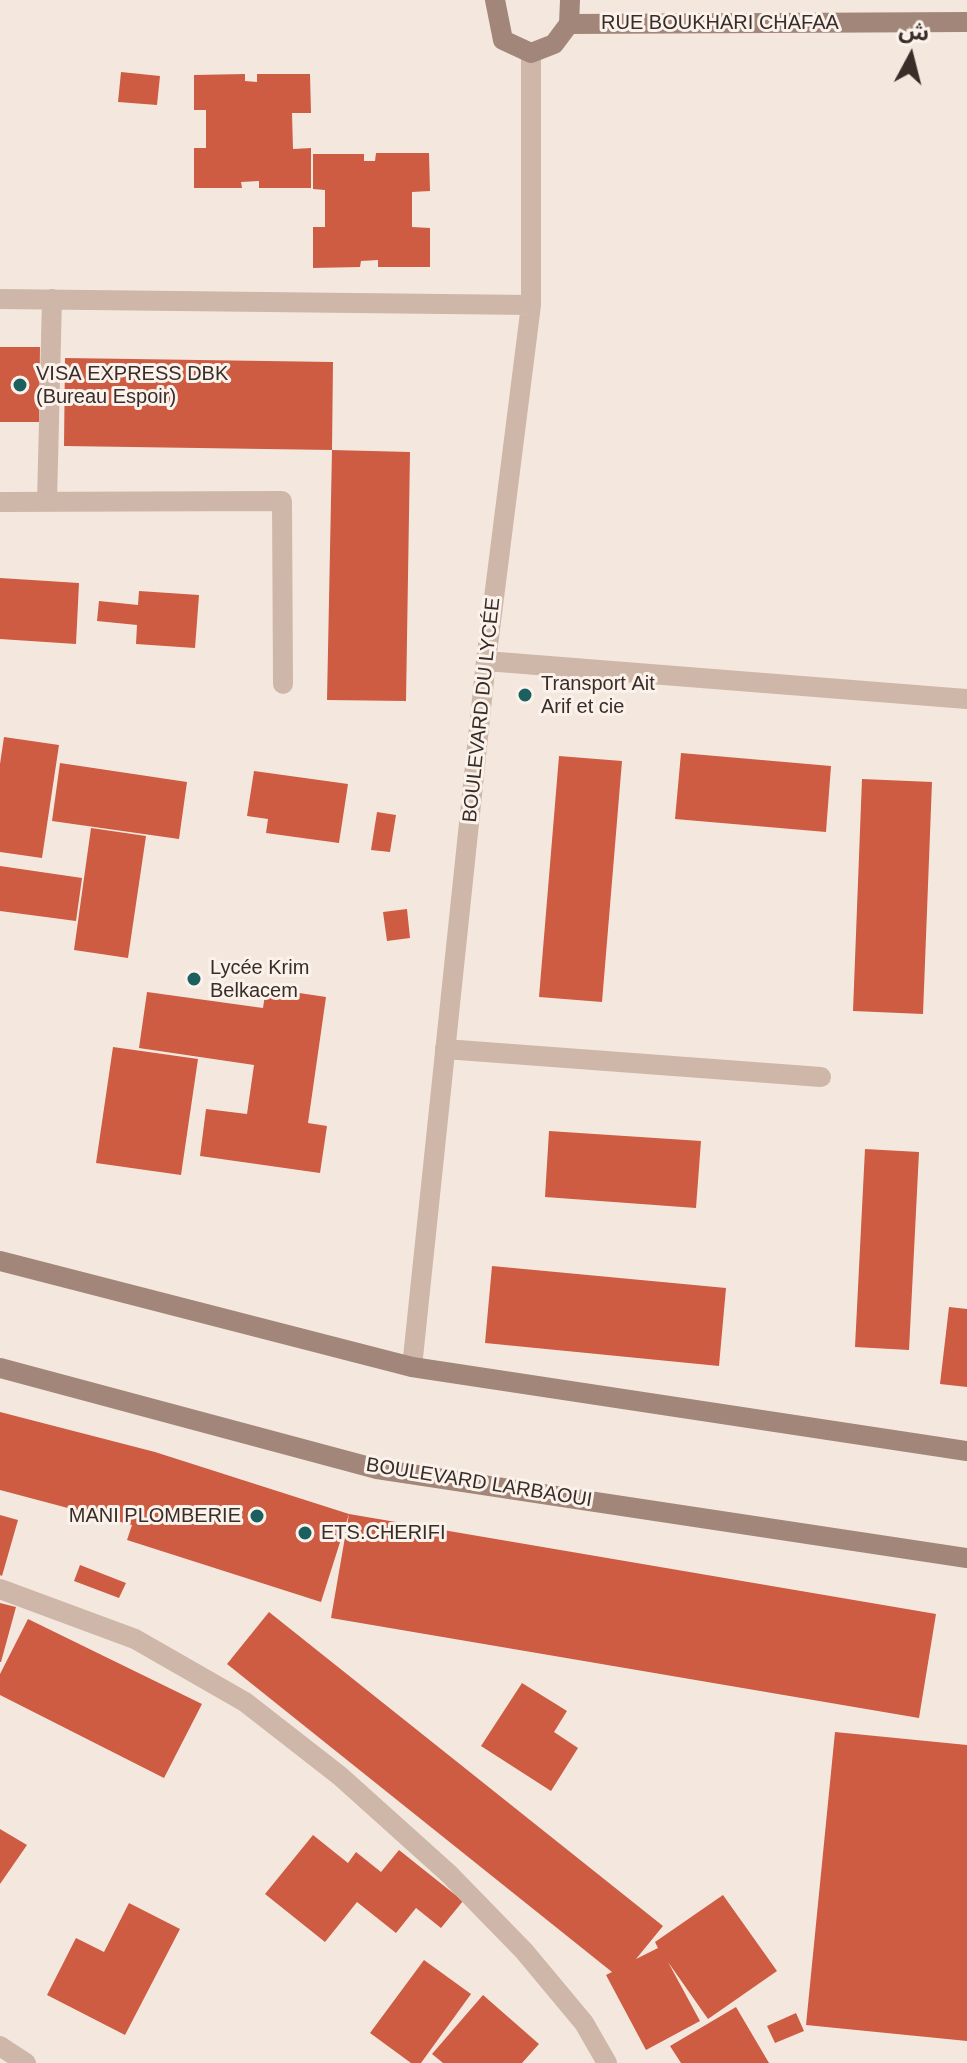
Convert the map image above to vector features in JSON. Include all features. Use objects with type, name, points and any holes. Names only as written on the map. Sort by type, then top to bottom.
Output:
[{"type":"main road","points":[[495,0],[503,40],[531,53],[554,44],[569,24],[570,0]]},
{"type":"main road","name":"RUE BOUKHARI CHAFAA","points":[[569,24],[967,22]]},
{"type":"main road","points":[[0,1261],[412,1367],[967,1451]]},
{"type":"main road","name":"BOULEVARD LARBAOUI","points":[[0,1368],[377,1469],[967,1558]]},
{"type":"street","name":"BOULEVARD DU LYCÉE","points":[[412,1367],[486,661],[531,305],[531,53]]},
{"type":"street","points":[[0,299],[531,305]]},
{"type":"street","points":[[47,502],[52,299]]},
{"type":"street","points":[[0,502],[282,501],[283,684]]},
{"type":"street","points":[[486,661],[967,699]]},
{"type":"street","points":[[445,1049],[821,1077]]},
{"type":"street","points":[[0,1589],[135,1639],[245,1702],[269,1720],[340,1776],[449,1874],[534,1963],[584,2023],[607,2063]]},
{"type":"street","points":[[0,2046],[26,2063]]},
{"type":"building","points":[[121,72],[160,76],[157,105],[118,102]]},
{"type":"building","points":[[245,74],[245,81],[257,82],[257,74],[310,74],[311,113],[292,113],[293,149],[311,148],[311,188],[259,188],[259,181],[241,182],[242,188],[194,188],[194,148],[206,148],[206,110],[194,110],[194,75]]},
{"type":"building","points":[[376,153],[429,153],[430,191],[412,192],[412,227],[430,228],[430,267],[378,267],[378,260],[361,261],[360,267],[313,268],[313,227],[325,227],[325,190],[313,189],[313,154],[364,154],[364,161],[375,161]]},
{"type":"building","name":"VISA EXPRESS DBK (Bureau Espoir)","points":[[0,347],[40,347],[39,422],[0,422]]},
{"type":"building","points":[[65,358],[333,362],[332,450],[64,446]]},
{"type":"building","points":[[332,450],[410,452],[406,701],[327,700]]},
{"type":"building","points":[[0,578],[79,583],[76,644],[0,639]]},
{"type":"building","points":[[139,591],[199,595],[195,648],[136,644],[137,625],[97,621],[99,601],[138,605]]},
{"type":"building","points":[[4,737],[59,745],[42,858],[0,852],[0,764]]},
{"type":"building","points":[[681,753],[831,766],[826,832],[675,819]]},
{"type":"building","points":[[559,756],[622,761],[602,1002],[539,997]]},
{"type":"building","points":[[60,763],[187,782],[179,839],[52,821]]},
{"type":"building","points":[[254,771],[348,784],[339,843],[266,833],[268,819],[247,816]]},
{"type":"building","points":[[862,779],[932,782],[923,1014],[853,1011]]},
{"type":"building","points":[[377,812],[396,815],[390,852],[371,850]]},
{"type":"building","points":[[91,828],[146,836],[128,958],[74,950]]},
{"type":"building","points":[[0,866],[82,878],[76,921],[0,911]]},
{"type":"building","points":[[407,909],[410,938],[387,941],[383,912]]},
{"type":"building","points":[[266,988],[326,997],[308,1123],[327,1126],[320,1173],[200,1156],[206,1109],[247,1114],[254,1065],[139,1048],[147,992],[263,1008]]},
{"type":"building","points":[[113,1047],[198,1059],[181,1175],[96,1163]]},
{"type":"building","points":[[549,1131],[701,1141],[696,1208],[545,1197]]},
{"type":"building","points":[[865,1149],[919,1152],[909,1350],[855,1347]]},
{"type":"building","points":[[492,1266],[726,1288],[719,1366],[485,1343]]},
{"type":"building","points":[[949,1307],[967,1309],[967,1387],[940,1384]]},
{"type":"building","points":[[0,1412],[155,1452],[349,1514],[321,1602],[127,1540],[132,1525],[0,1490]]},
{"type":"building","points":[[349,1514],[936,1614],[919,1718],[331,1618]]},
{"type":"building","points":[[0,1515],[18,1520],[2,1576],[0,1575]]},
{"type":"building","points":[[80,1565],[126,1583],[119,1598],[74,1581]]},
{"type":"building","points":[[0,1603],[16,1607],[1,1662],[0,1662]]},
{"type":"building","points":[[269,1612],[663,1926],[636,1959],[658,1948],[655,1942],[723,1895],[777,1971],[708,2019],[668,1962],[700,2021],[646,2050],[606,1975],[612,1972],[227,1664]]},
{"type":"building","points":[[28,1619],[202,1704],[164,1778],[0,1695],[0,1674]]},
{"type":"building","points":[[522,1683],[567,1711],[554,1732],[578,1748],[551,1791],[481,1746]]},
{"type":"building","points":[[835,1732],[967,1745],[967,2041],[806,2025]]},
{"type":"building","points":[[0,1829],[27,1845],[0,1884]]},
{"type":"building","points":[[313,1835],[348,1863],[356,1852],[381,1872],[399,1850],[463,1901],[441,1928],[416,1908],[396,1933],[357,1902],[325,1942],[265,1894]]},
{"type":"building","points":[[129,1903],[180,1929],[125,2035],[47,1995],[76,1938],[104,1952]]},
{"type":"building","points":[[424,1960],[471,1994],[421,2063],[411,2063],[370,2033]]},
{"type":"building","points":[[483,1995],[539,2044],[522,2063],[443,2063],[432,2054]]},
{"type":"building","points":[[736,2007],[769,2063],[681,2063],[670,2046]]},
{"type":"building","points":[[796,2013],[804,2031],[775,2043],[767,2026]]},
{"type":"place","name":"VISA EXPRESS DBK (Bureau Espoir)","points":[[20,385]]},
{"type":"place","name":"Transport Ait Arif et cie","points":[[525,695]]},
{"type":"place","name":"Lycée Krim Belkacem","points":[[194,979]]},
{"type":"place","name":"MANI PLOMBERIE","points":[[257,1516]]},
{"type":"place","name":"ETS.CHERIFI","points":[[305,1533]]}]
